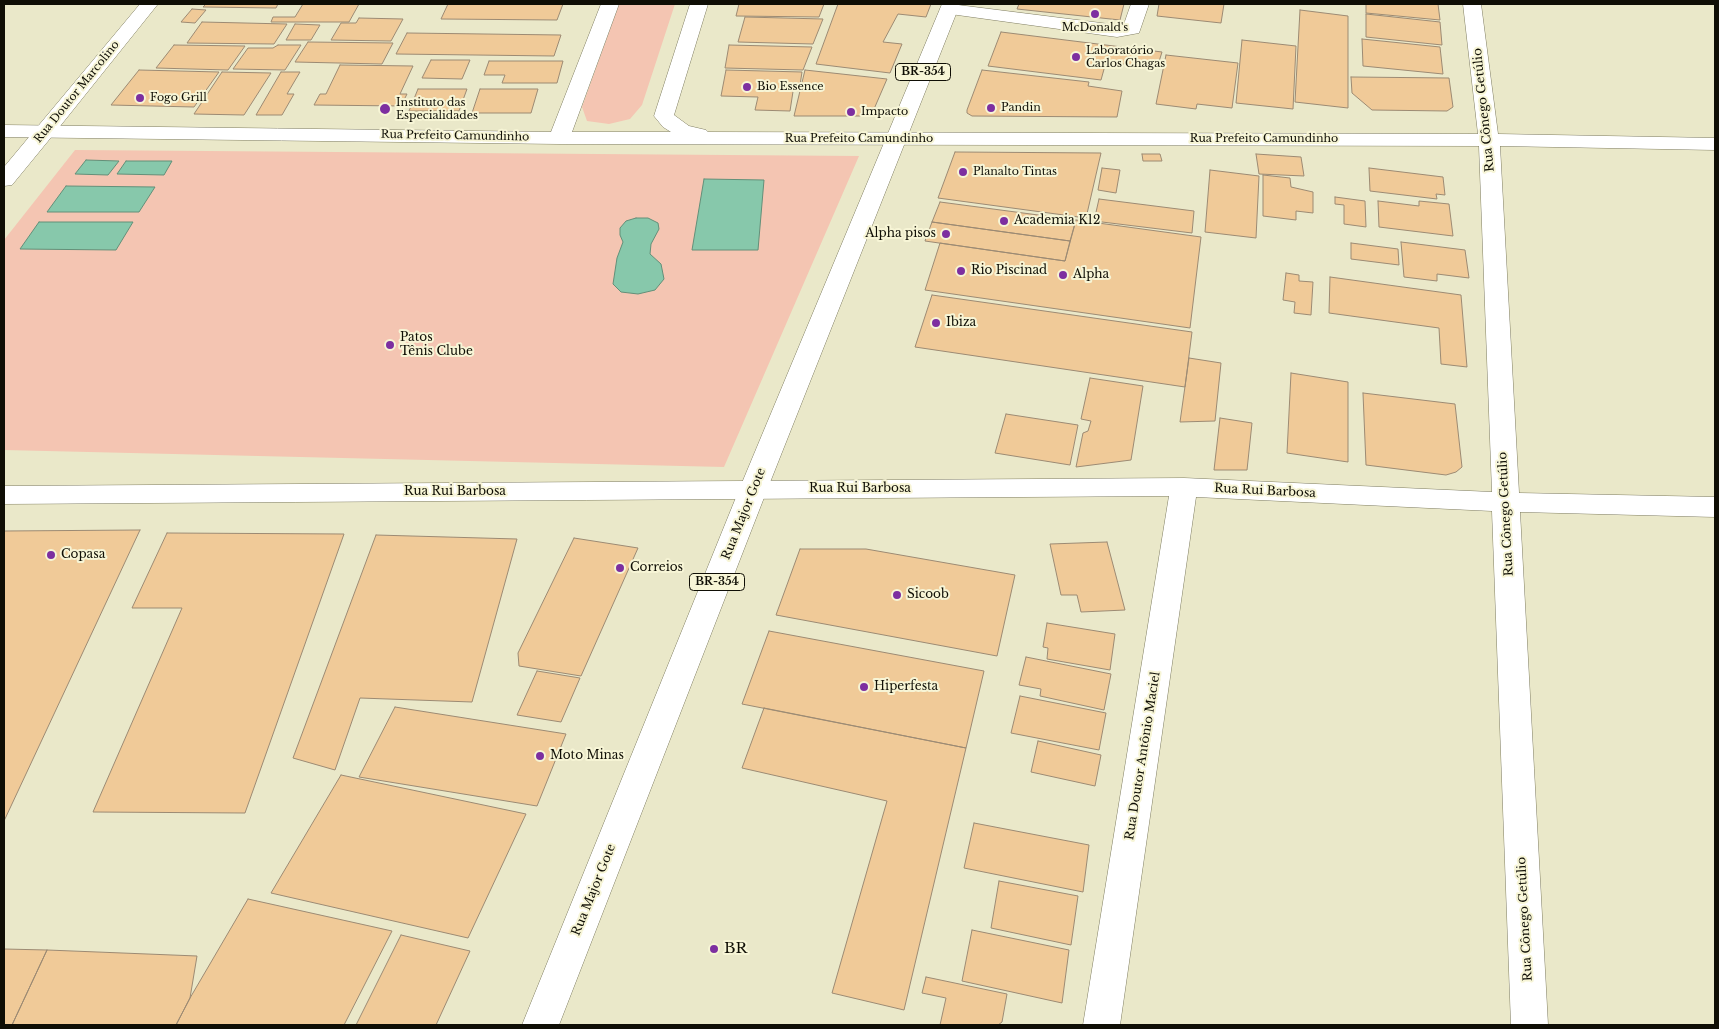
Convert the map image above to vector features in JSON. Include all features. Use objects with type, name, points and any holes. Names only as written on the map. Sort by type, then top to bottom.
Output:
[{"type":"street","name":"Rua Doutor Marcolino","points":[[4,180],[149,4]]},
{"type":"street","points":[[559,138],[610,4]]},
{"type":"street","points":[[664,116],[699,4]]},
{"type":"street","points":[[950,6],[1117,31],[1132,29],[1140,4]]},
{"type":"street","name":"Rua Cônego Getúlio","points":[[1472,4],[1489,140],[1530,1025]]},
{"type":"street","name":"Rua Major Gote","points":[[540,1025],[753,490],[950,6]]},
{"type":"street","points":[[568,118],[587,127],[613,129],[634,127],[664,116]]},
{"type":"street","points":[[664,116],[670,123],[683,130],[723,138]]},
{"type":"street","name":"Rua Prefeito Camundinho","points":[[4,131],[559,138],[1489,140],[1715,144]]},
{"type":"street","name":"Rua Rui Barbosa","points":[[4,495],[1184,488],[1505,502],[1715,507]]},
{"type":"street","name":"Rua Doutor Antônio Maciel","points":[[1101,1025],[1184,488]]},
{"type":"shaded area","points":[[619,4],[675,4],[642,105],[630,119],[609,124],[587,121],[582,107]]},
{"type":"shaded area","name":"Patos Tênis Clube","points":[[75,150],[859,156],[724,467],[4,450],[4,240]]},
{"type":"shaded area","points":[[86,160],[119,161],[108,175],[75,174]]},
{"type":"shaded area","points":[[126,161],[172,161],[164,175],[117,174]]},
{"type":"shaded area","points":[[704,179],[764,180],[758,250],[692,250]]},
{"type":"shaded area","points":[[66,186],[155,187],[139,212],[47,212]]},
{"type":"shaded area","points":[[636,218],[648,218],[658,223],[659,229],[651,244],[650,254],[661,264],[664,279],[655,290],[638,294],[621,292],[613,284],[617,258],[623,242],[620,228],[626,221]]},
{"type":"shaded area","points":[[39,222],[133,222],[116,250],[20,249]]},
{"type":"building","points":[[206,4],[278,4],[276,8],[203,7]]},
{"type":"building","points":[[303,4],[359,4],[349,22],[271,22],[273,17],[295,17]]},
{"type":"building","points":[[448,4],[563,4],[557,20],[441,19]]},
{"type":"building","points":[[739,4],[824,4],[819,17],[736,16]]},
{"type":"building","points":[[838,4],[931,4],[926,17],[898,14],[883,42],[902,44],[890,73],[816,64]]},
{"type":"building","name":"McDonald's","points":[[1019,4],[1124,4],[1120,20],[1017,9]]},
{"type":"building","points":[[1159,4],[1224,4],[1221,23],[1157,16]]},
{"type":"building","points":[[1366,4],[1438,4],[1440,20],[1366,13]]},
{"type":"building","points":[[192,9],[206,10],[195,23],[181,22]]},
{"type":"building","points":[[1300,10],[1348,16],[1348,108],[1295,102]]},
{"type":"building","points":[[1366,14],[1440,22],[1442,45],[1366,37]]},
{"type":"building","points":[[745,17],[823,19],[813,44],[738,42]]},
{"type":"building","points":[[359,18],[403,19],[391,41],[331,40],[341,23],[356,23]]},
{"type":"building","points":[[202,22],[287,24],[274,44],[187,43]]},
{"type":"building","points":[[295,24],[320,25],[311,40],[286,40]]},
{"type":"building","name":"Laboratório Carlos Chagas","points":[[1001,32],[1162,52],[1157,68],[1106,62],[1101,80],[988,66]]},
{"type":"building","points":[[407,33],[561,35],[554,56],[396,54]]},
{"type":"building","points":[[1362,39],[1440,47],[1443,74],[1363,66]]},
{"type":"building","points":[[1242,40],[1296,46],[1293,109],[1236,103]]},
{"type":"building","points":[[308,42],[393,43],[382,64],[295,62]]},
{"type":"building","points":[[174,45],[245,46],[228,70],[156,68]]},
{"type":"building","points":[[278,45],[301,45],[285,70],[233,69],[248,48],[273,48]]},
{"type":"building","points":[[729,45],[812,47],[803,70],[725,68]]},
{"type":"building","points":[[1166,55],[1238,63],[1232,108],[1197,104],[1196,109],[1156,104]]},
{"type":"building","points":[[431,60],[470,60],[462,79],[422,78]]},
{"type":"building","points":[[489,61],[563,61],[557,83],[502,83],[505,75],[484,75]]},
{"type":"building","points":[[340,65],[413,66],[400,94],[407,94],[401,106],[314,105],[320,94],[326,94]]},
{"type":"building","points":[[139,70],[219,72],[194,107],[111,105]]},
{"type":"building","points":[[726,70],[802,72],[800,85],[794,85],[790,111],[755,110],[758,97],[721,96]]},
{"type":"building","points":[[805,70],[887,79],[871,116],[794,116]]},
{"type":"building","points":[[982,70],[1089,82],[1088,86],[1122,91],[1117,117],[972,116],[967,113],[967,110]]},
{"type":"building","points":[[222,72],[271,73],[244,115],[194,114]]},
{"type":"building","points":[[281,72],[300,72],[287,94],[294,94],[282,115],[256,115]]},
{"type":"building","points":[[1351,77],[1449,78],[1453,107],[1447,111],[1372,110],[1352,93]]},
{"type":"building","points":[[418,89],[467,89],[459,111],[409,111]]},
{"type":"building","points":[[480,89],[538,89],[531,113],[472,113]]},
{"type":"building","points":[[955,152],[1101,153],[1086,218],[938,198]]},
{"type":"building","points":[[1142,154],[1160,154],[1162,161],[1143,161]]},
{"type":"building","points":[[1256,154],[1301,157],[1304,176],[1259,174]]},
{"type":"building","points":[[1102,168],[1120,170],[1116,193],[1098,190]]},
{"type":"building","points":[[1369,168],[1443,177],[1445,195],[1436,194],[1437,199],[1370,191]]},
{"type":"building","points":[[1210,170],[1259,176],[1256,238],[1205,232]]},
{"type":"building","points":[[1263,175],[1290,178],[1291,187],[1313,192],[1313,213],[1296,211],[1296,220],[1263,216]]},
{"type":"building","points":[[1335,197],[1365,201],[1366,227],[1344,224],[1344,205],[1335,204]]},
{"type":"building","points":[[1099,199],[1194,211],[1192,233],[1094,221]]},
{"type":"building","points":[[1378,201],[1419,206],[1419,201],[1449,204],[1453,236],[1379,227]]},
{"type":"building","name":"Academia K12","points":[[940,202],[1076,220],[1070,241],[932,222]]},
{"type":"building","name":"Alpha","points":[[1076,220],[1201,237],[1190,328],[925,290],[940,243],[1065,261]]},
{"type":"building","points":[[932,222],[1070,241],[1065,261],[925,241]]},
{"type":"building","points":[[1401,242],[1465,250],[1469,278],[1437,274],[1437,281],[1404,277]]},
{"type":"building","points":[[1351,243],[1398,249],[1399,265],[1351,259]]},
{"type":"building","points":[[1286,273],[1299,275],[1299,281],[1313,282],[1311,315],[1294,313],[1295,302],[1283,300]]},
{"type":"building","points":[[1330,277],[1461,295],[1467,367],[1441,364],[1439,328],[1329,313]]},
{"type":"building","points":[[932,295],[1192,332],[1185,387],[915,347]]},
{"type":"building","points":[[1189,358],[1221,363],[1215,421],[1180,422]]},
{"type":"building","points":[[1291,373],[1348,382],[1348,462],[1287,453]]},
{"type":"building","points":[[1090,378],[1143,386],[1131,460],[1076,467],[1083,433],[1088,431],[1091,421],[1081,419]]},
{"type":"building","points":[[1363,393],[1455,404],[1462,467],[1456,472],[1446,475],[1366,465]]},
{"type":"building","points":[[1006,414],[1078,425],[1070,465],[995,453]]},
{"type":"building","points":[[1220,418],[1252,423],[1247,470],[1214,470]]},
{"type":"building","points":[[140,530],[4,821],[4,531]]},
{"type":"building","points":[[167,533],[344,534],[245,813],[93,812],[182,608],[132,608]]},
{"type":"building","points":[[376,535],[517,539],[472,702],[360,698],[335,770],[293,758]]},
{"type":"building","points":[[574,538],[638,548],[581,676],[519,666],[518,653]]},
{"type":"building","points":[[1107,542],[1125,610],[1081,612],[1077,595],[1061,595],[1050,544]]},
{"type":"building","name":"Sicoob","points":[[800,549],[866,549],[1015,575],[997,656],[776,615]]},
{"type":"building","points":[[1047,623],[1115,634],[1110,670],[1047,659],[1048,648],[1043,647]]},
{"type":"building","name":"Hiperfesta","points":[[769,631],[984,671],[966,748],[742,704]]},
{"type":"building","points":[[1026,657],[1111,674],[1104,710],[1040,696],[1041,689],[1019,685]]},
{"type":"building","points":[[537,671],[580,678],[561,722],[517,715]]},
{"type":"building","points":[[1020,696],[1106,713],[1099,750],[1011,733]]},
{"type":"building","points":[[395,707],[566,734],[537,806],[359,777]]},
{"type":"building","points":[[764,708],[966,748],[904,1010],[832,993],[887,801],[742,768]]},
{"type":"building","points":[[1038,741],[1101,755],[1095,786],[1031,772]]},
{"type":"building","points":[[341,775],[526,814],[468,938],[271,893]]},
{"type":"building","points":[[974,823],[1089,845],[1083,892],[964,868]]},
{"type":"building","points":[[999,881],[1078,896],[1071,945],[991,928]]},
{"type":"building","points":[[248,899],[392,931],[344,1025],[176,1025]]},
{"type":"building","points":[[972,930],[1069,950],[1062,1003],[962,981]]},
{"type":"building","points":[[401,935],[470,951],[436,1025],[356,1025]]},
{"type":"building","points":[[4,949],[47,950],[12,1025],[4,1025]]},
{"type":"building","points":[[47,950],[197,956],[190,998],[176,1025],[12,1025]]},
{"type":"building","points":[[926,977],[1007,994],[1002,1022],[998,1025],[940,1025],[946,998],[922,993]]},
{"type":"place","name":"McDonald's","points":[[1095,14]]},
{"type":"place","name":"Laboratório Carlos Chagas","points":[[1076,57]]},
{"type":"place","name":"Bio Essence","points":[[747,87]]},
{"type":"place","name":"Fogo Grill","points":[[140,98]]},
{"type":"place","name":"Pandin","points":[[991,108]]},
{"type":"place","name":"Instituto das Especialidades","points":[[385,109]]},
{"type":"place","name":"Impacto","points":[[851,112]]},
{"type":"place","name":"Planalto Tintas","points":[[963,172]]},
{"type":"place","name":"Academia K12","points":[[1004,221]]},
{"type":"place","name":"Alpha pisos","points":[[946,234]]},
{"type":"place","name":"Rio Piscinad","points":[[961,271]]},
{"type":"place","name":"Alpha","points":[[1063,275]]},
{"type":"place","name":"Ibiza","points":[[936,323]]},
{"type":"place","name":"Patos Tênis Clube","points":[[390,345]]},
{"type":"place","name":"Copasa","points":[[51,555]]},
{"type":"place","name":"Correios","points":[[620,568]]},
{"type":"place","name":"Sicoob","points":[[897,595]]},
{"type":"place","name":"Hiperfesta","points":[[864,687]]},
{"type":"place","name":"Moto Minas","points":[[540,756]]},
{"type":"place","name":"BR","points":[[714,949]]}]
